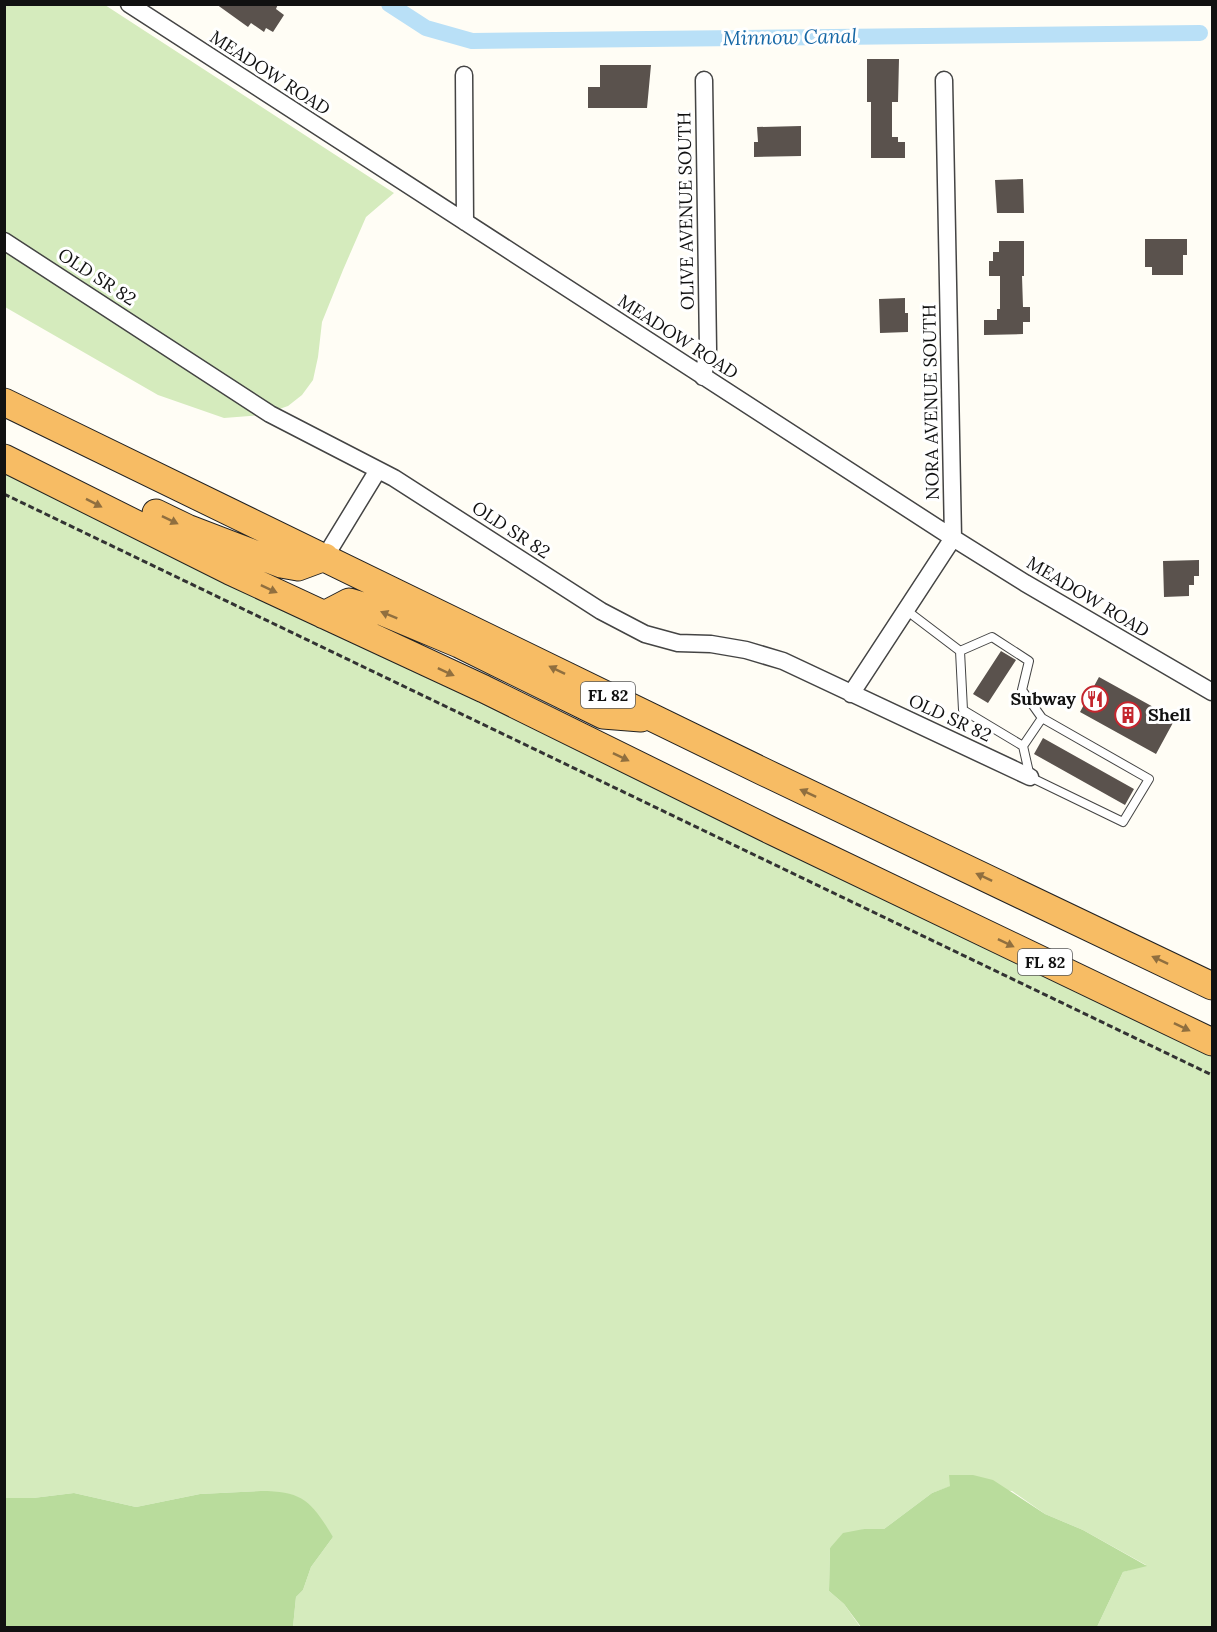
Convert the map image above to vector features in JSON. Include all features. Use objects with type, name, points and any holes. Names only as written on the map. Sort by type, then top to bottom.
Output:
[{"type":"highway","name":"FL 82","points":[[4,402],[1212,986]]},
{"type":"highway","points":[[4,439],[187,528],[281,564],[298,567],[325,557]]},
{"type":"highway","name":"FL 82","points":[[4,458],[230,571],[484,689],[774,832],[1212,1042]]},
{"type":"highway","points":[[324,615],[349,602],[383,612],[459,644],[603,715],[657,719]]},
{"type":"street","name":"MEADOW ROAD","points":[[129,4],[953,538],[1035,589],[1212,692]]},
{"type":"street","points":[[464,75],[465,222]]},
{"type":"street","name":"OLIVE AVENUE SOUTH","points":[[703,377],[708,349],[704,80]]},
{"type":"street","name":"NORA AVENUE SOUTH","points":[[944,80],[953,538]]},
{"type":"street","name":"OLD SR 82","points":[[4,241],[270,414],[394,478],[601,611],[645,634],[678,643],[711,644],[773,658],[1030,777]]},
{"type":"street","points":[[325,557],[378,470]]},
{"type":"street","points":[[850,694],[953,538]]},
{"type":"lane","points":[[906,610],[960,651],[963,710],[1023,746],[1030,777],[1124,822],[1149,780],[1042,718],[1022,690],[1029,661],[992,637],[960,651]]},
{"type":"lane","points":[[1023,746],[1042,718]]},
{"type":"path","points":[[4,494],[1212,1075]]},
{"type":"green space","points":[[5,5],[105,5],[394,193],[366,217],[322,322],[313,380],[302,395],[288,406],[262,415],[224,418],[158,395],[5,307]]},
{"type":"green space","points":[[4,469],[1212,1052],[1212,1627],[1097,1627],[1123,1572],[1146,1565],[1083,1530],[1045,1514],[1012,1491],[951,1486],[932,1493],[884,1529],[864,1529],[830,1548],[829,1591],[844,1604],[861,1628],[293,1627],[296,1597],[303,1590],[311,1567],[333,1537],[261,1491],[200,1494],[136,1507],[74,1493],[33,1498],[5,1498]]},
{"type":"green space","points":[[949,1475],[973,1475],[993,1480],[1045,1514],[1083,1530],[1147,1566],[1123,1572],[1097,1627],[861,1627],[844,1604],[829,1591],[830,1548],[843,1533],[864,1529],[884,1529],[932,1493],[950,1486]]},
{"type":"green space","points":[[261,1491],[287,1493],[305,1501],[319,1515],[333,1537],[311,1567],[303,1590],[296,1597],[293,1627],[5,1627],[5,1498],[33,1498],[74,1493],[136,1507],[200,1494]]},
{"type":"building","points":[[216,4],[278,4],[276,9],[284,15],[273,32],[266,28],[264,32],[251,23],[248,27]]},
{"type":"building","points":[[867,59],[899,59],[898,102],[892,102],[892,137],[898,137],[898,142],[905,142],[905,158],[871,158],[871,102],[867,102]]},
{"type":"building","points":[[600,65],[651,65],[647,108],[588,108],[588,87],[600,87]]},
{"type":"building","points":[[801,126],[801,156],[754,157],[754,142],[758,142],[757,127]]},
{"type":"building","points":[[1023,179],[1024,213],[997,213],[995,180]]},
{"type":"building","points":[[1145,239],[1187,239],[1187,255],[1183,255],[1183,275],[1152,275],[1152,267],[1145,267]]},
{"type":"building","points":[[999,241],[1024,241],[1023,307],[1030,307],[1030,322],[1023,322],[1023,334],[984,335],[984,320],[997,320],[997,309],[1000,309],[1000,276],[989,276],[989,261],[993,261],[993,252],[999,252]]},
{"type":"building","points":[[905,298],[908,332],[880,333],[879,299]]},
{"type":"building","points":[[1199,560],[1199,576],[1194,576],[1194,585],[1189,585],[1189,596],[1164,597],[1163,561]]},
{"type":"building","points":[[1001,651],[1016,660],[988,703],[973,694]]},
{"type":"building","name":"Shell","points":[[1099,677],[1175,719],[1156,754],[1080,712]]},
{"type":"building","points":[[1043,738],[1134,789],[1125,805],[1034,754]]},
{"type":"waterway","name":"Minnow Canal","points":[[389,4],[426,28],[472,41],[1200,33]]},
{"type":"place","name":"Subway","points":[[1095,699]]},
{"type":"place","name":"Shell","points":[[1128,715]]}]
